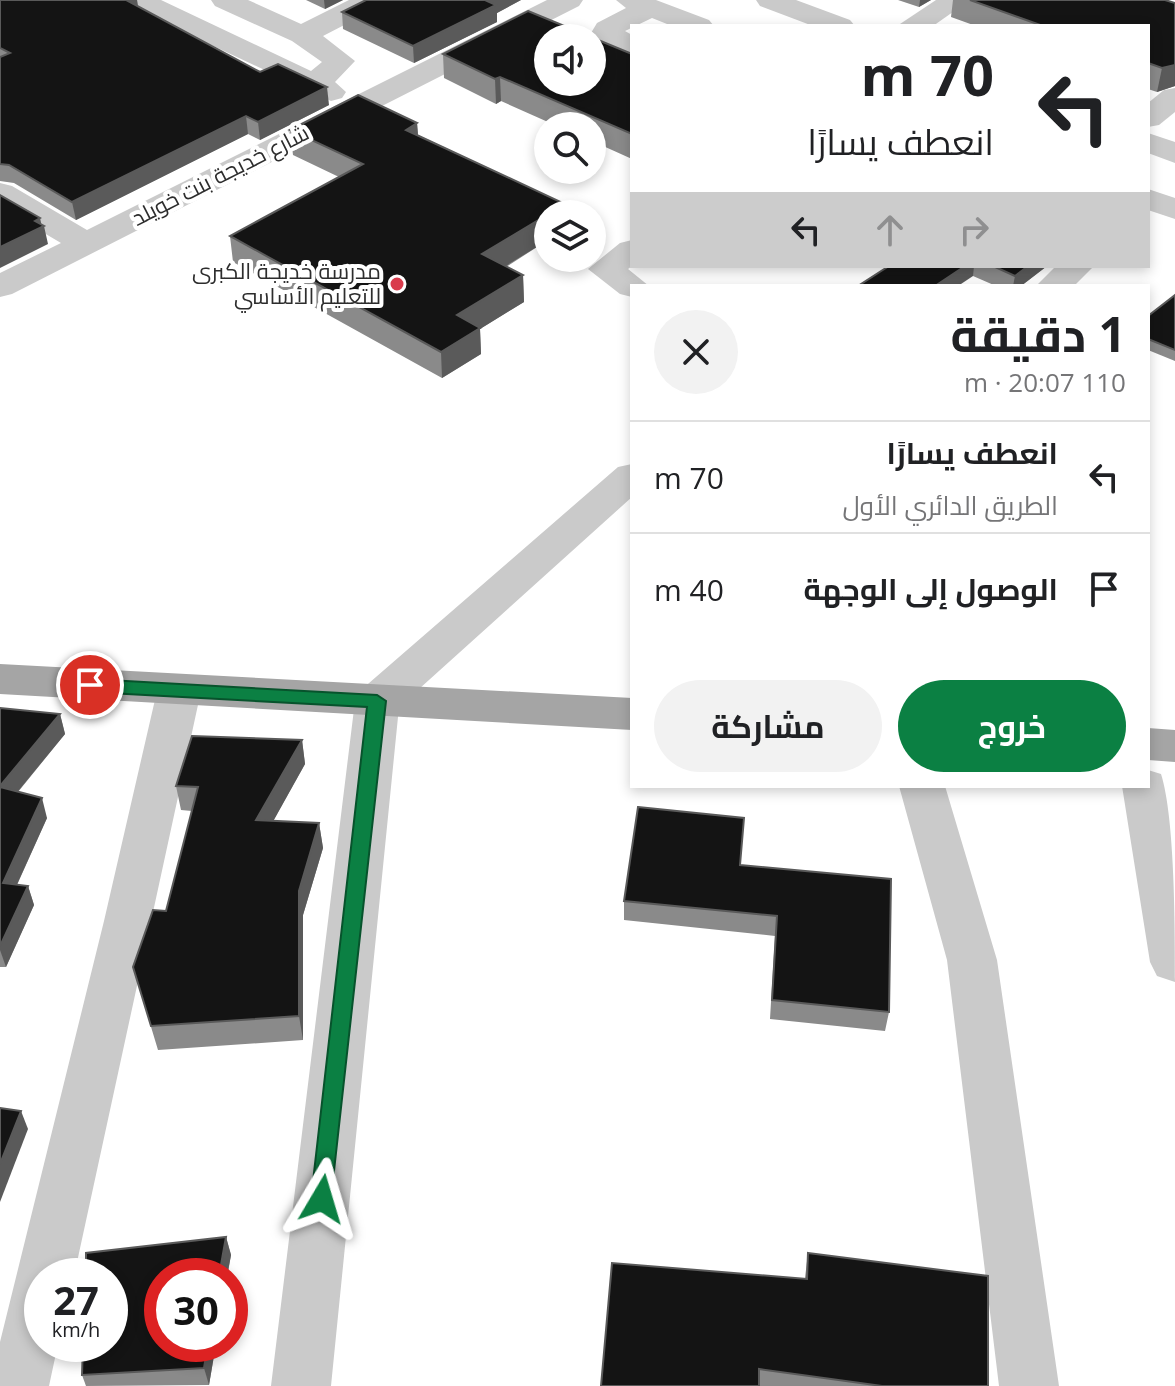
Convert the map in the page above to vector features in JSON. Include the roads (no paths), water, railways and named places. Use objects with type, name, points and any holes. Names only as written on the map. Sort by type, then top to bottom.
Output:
[{"type":"main road","points":[[0,679],[630,714]]},
{"type":"main road","points":[[1150,744],[1175,746]]},
{"type":"street","points":[[138,0],[360,105]]},
{"type":"street","points":[[225,0],[302,35],[340,61],[315,84]]},
{"type":"street","points":[[302,35],[371,0]]},
{"type":"street","name":"شارع خديجة بنت خويلد","points":[[0,287],[569,0]]},
{"type":"street","points":[[770,0],[835,24]]},
{"type":"street","points":[[915,24],[956,0]]},
{"type":"street","points":[[630,45],[606,33],[640,4],[694,24]]},
{"type":"street","points":[[1150,116],[1175,97]]},
{"type":"street","points":[[1150,143],[1175,153]]},
{"type":"street","points":[[0,193],[85,243]]},
{"type":"street","points":[[1150,200],[1175,209]]},
{"type":"street","points":[[630,251],[605,269],[630,286]]},
{"type":"street","points":[[1055,284],[1075,268]]},
{"type":"street","points":[[301,1386],[377,701],[630,478]]},
{"type":"street","points":[[49,1258],[129,921],[179,691]]},
{"type":"street","points":[[923,788],[972,960],[1029,1386]]},
{"type":"street","points":[[1145,788],[1175,962]]},
{"type":"street","points":[[19,1386],[25,1362]]},
{"type":"place","name":"مدرسة خديجة الكبرى للتعليم الأساسي","points":[[397,284]]}]
